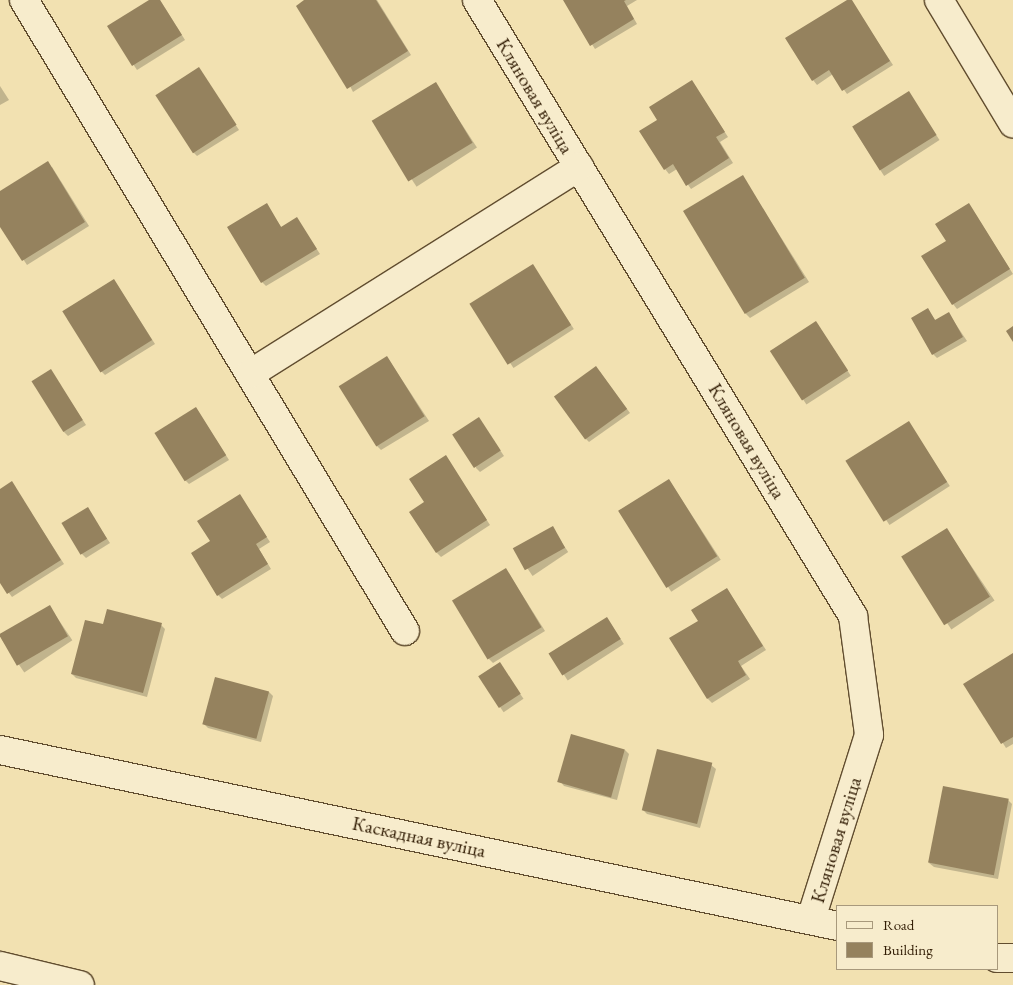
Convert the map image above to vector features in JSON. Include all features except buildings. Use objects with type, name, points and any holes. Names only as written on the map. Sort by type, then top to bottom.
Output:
[{"type":"street","points":[[24,0],[405,631]]},
{"type":"street","name":"Кляновая вуліца","points":[[476,0],[853,616],[869,735],[824,922]]},
{"type":"street","points":[[939,0],[1013,123]]},
{"type":"street","points":[[250,374],[578,167]]},
{"type":"street","name":"Каскадная вуліца","points":[[0,750],[824,922]]},
{"type":"street","points":[[998,958],[1013,958]]},
{"type":"street","points":[[0,966],[80,985]]}]
